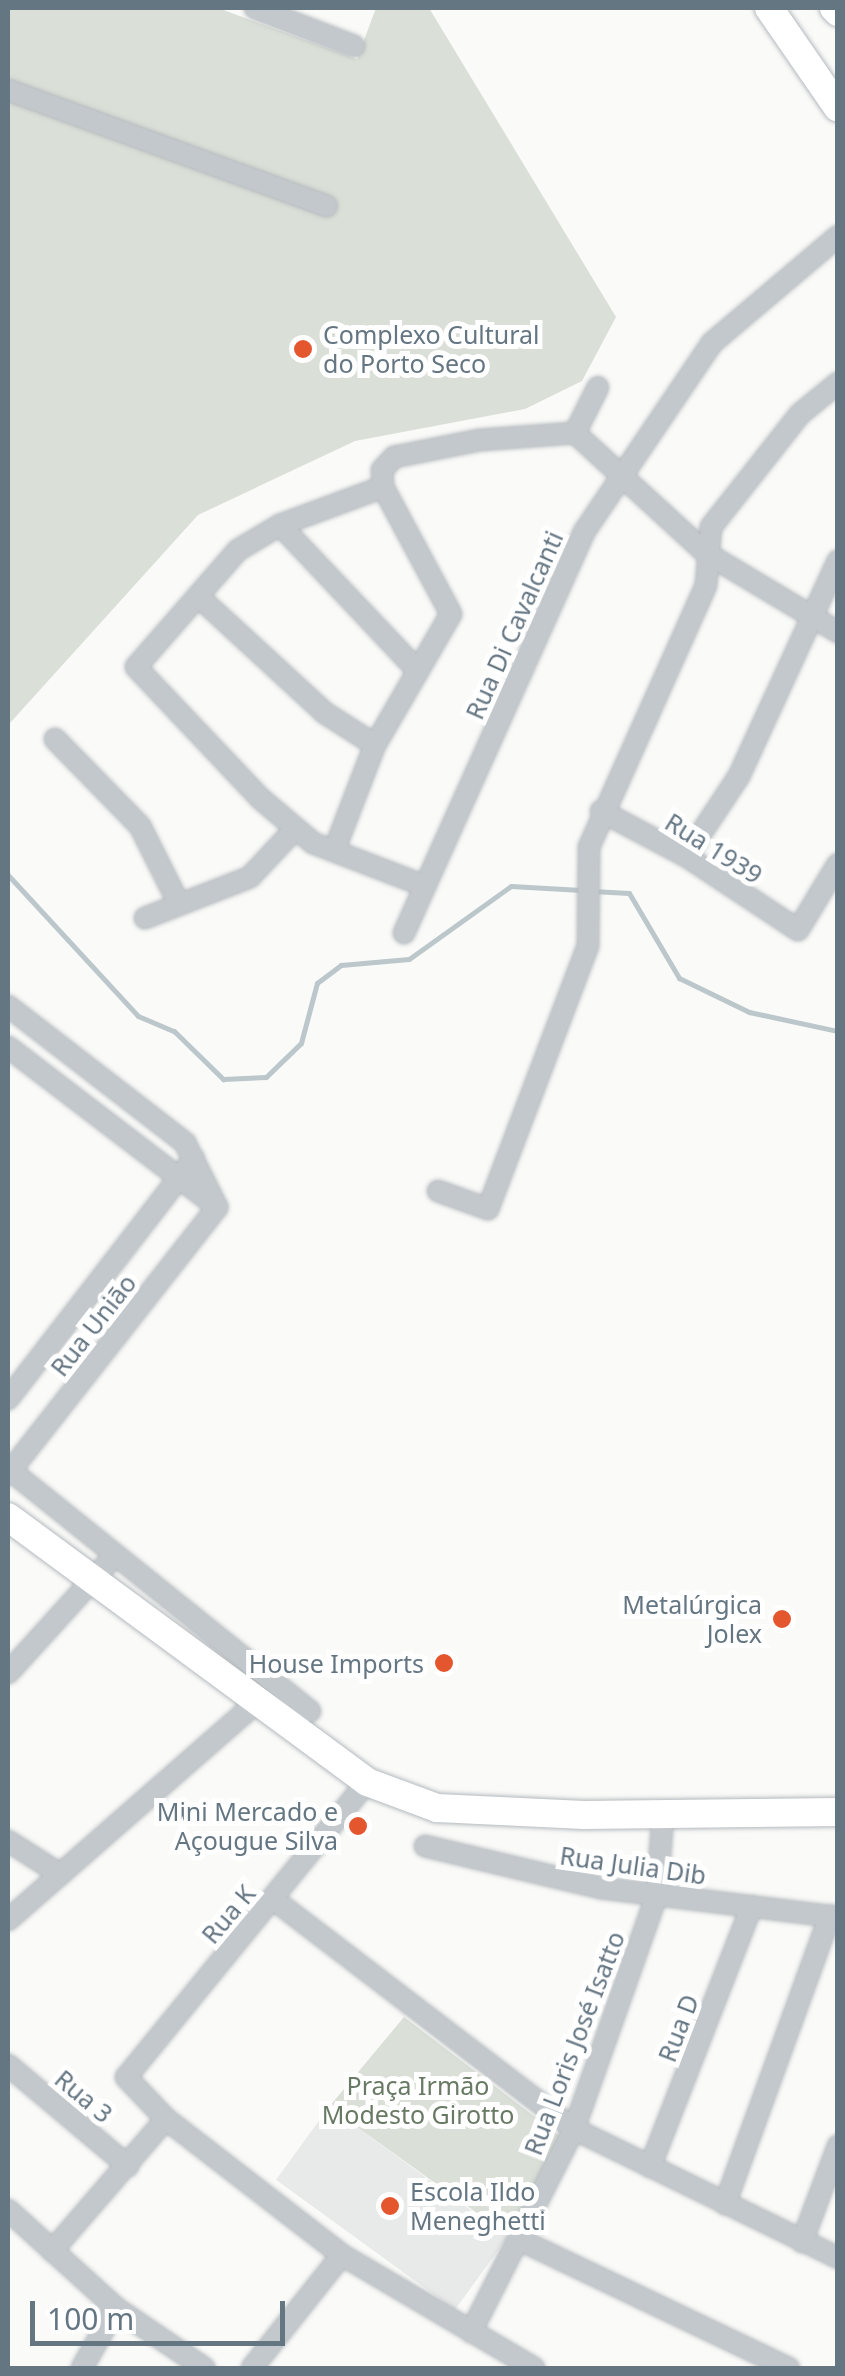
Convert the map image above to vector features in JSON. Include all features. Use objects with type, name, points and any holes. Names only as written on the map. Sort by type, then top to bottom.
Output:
[{"type":"main road","points":[[769,8],[838,108]]},
{"type":"main road","points":[[8,1517],[367,1782],[437,1808],[663,1815],[838,1812]]},
{"type":"street","points":[[256,8],[354,46]]},
{"type":"street","points":[[8,90],[327,206]]},
{"type":"street","name":"Rua Di Cavalcanti","points":[[404,933],[584,532],[624,479],[712,343],[838,236]]},
{"type":"street","points":[[438,1191],[488,1209],[588,946],[588,894],[601,811],[706,585],[711,527],[800,414],[838,383]]},
{"type":"street","points":[[575,433],[598,388]]},
{"type":"street","points":[[425,886],[334,851],[295,829],[136,667],[238,550],[280,525],[382,478],[394,457],[463,444],[575,433],[706,554],[810,621],[838,632]]},
{"type":"street","points":[[334,851],[375,744],[451,614],[382,478]]},
{"type":"street","points":[[280,525],[418,671]]},
{"type":"street","points":[[686,856],[738,776],[838,562]]},
{"type":"street","points":[[200,598],[325,713],[375,744]]},
{"type":"street","points":[[55,739],[140,826],[180,904]]},
{"type":"street","name":"Rua 1939","points":[[601,811],[686,856],[798,930],[838,864]]},
{"type":"street","points":[[145,918],[250,877],[295,829]]},
{"type":"street","points":[[8,1006],[178,1136],[194,1158],[217,1207]]},
{"type":"street","points":[[8,1048],[217,1207]]},
{"type":"street","name":"Rua União","points":[[8,1398],[194,1158]]},
{"type":"street","name":"Rua União","points":[[10,1466],[217,1207]]},
{"type":"street","points":[[10,1466],[310,1711]]},
{"type":"street","points":[[8,1673],[115,1555]]},
{"type":"street","points":[[8,1920],[256,1703]]},
{"type":"street","name":"Rua K","points":[[166,2119],[126,2077],[367,1782]]},
{"type":"street","name":"Rua Loris José Isatto","points":[[470,2332],[574,2130],[657,1894],[663,1815]]},
{"type":"street","points":[[8,1840],[60,1874]]},
{"type":"street","name":"Rua Julia Dib","points":[[424,1846],[518,1873],[834,1916]]},
{"type":"street","points":[[273,1899],[574,2130],[838,2258]]},
{"type":"street","name":"Rua D","points":[[650,2167],[752,1906]]},
{"type":"street","points":[[725,2204],[834,1916]]},
{"type":"street","name":"Rua 3","points":[[8,2065],[128,2166]]},
{"type":"street","points":[[52,2250],[166,2119],[342,2255],[534,2368]]},
{"type":"street","points":[[802,2242],[838,2146]]},
{"type":"street","points":[[8,2210],[116,2308],[204,2368]]},
{"type":"street","points":[[518,2239],[789,2368]]},
{"type":"street","points":[[252,2368],[342,2255]]},
{"type":"street","points":[[82,2368],[116,2308]]},
{"type":"shaded area","name":"Escola Ildo Meneghetti","points":[[329,2107],[508,2237],[455,2310],[276,2180]]},
{"type":"green space","name":"Complexo Cultural do Porto Seco","points":[[8,8],[218,8],[357,59],[376,8],[429,8],[616,317],[582,381],[525,409],[355,441],[198,515],[10,723]]},
{"type":"green space","name":"Praça Irmão Modesto Girotto","points":[[404,2017],[560,2136],[509,2236],[329,2107]]},
{"type":"waterway","points":[[8,875],[138,1016],[174,1031],[223,1079],[266,1077],[301,1043],[317,983],[341,965],[409,959],[511,886],[581,890]]},
{"type":"waterway","points":[[592,891],[629,893],[679,978],[749,1012],[838,1031]]},
{"type":"place","name":"Complexo Cultural do Porto Seco","points":[[303,349]]},
{"type":"place","name":"Metalúrgica Jolex","points":[[782,1619]]},
{"type":"place","name":"House Imports","points":[[444,1663]]},
{"type":"place","name":"Mini Mercado e Açougue Silva","points":[[358,1826]]},
{"type":"place","name":"Escola Ildo Meneghetti","points":[[390,2206]]}]
